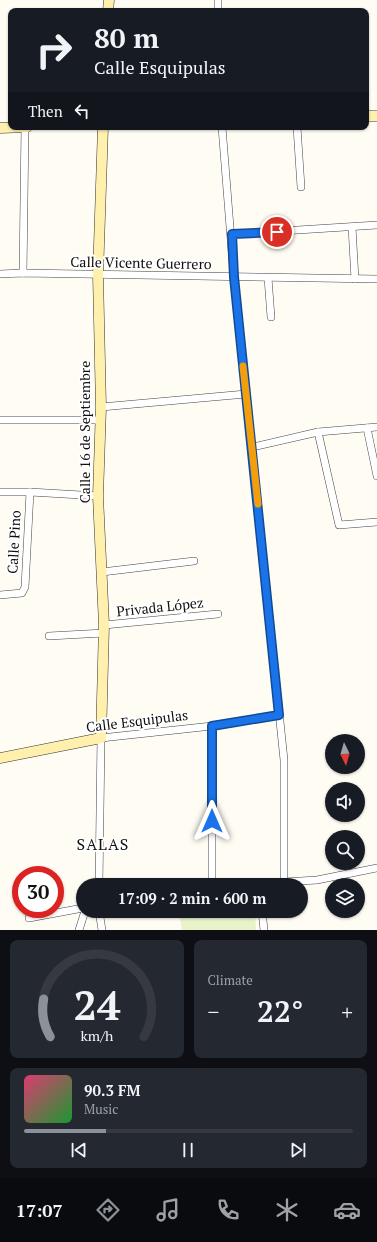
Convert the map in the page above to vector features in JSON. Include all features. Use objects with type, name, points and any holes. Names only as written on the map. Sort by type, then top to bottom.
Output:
[{"type":"street","points":[[23,273],[26,130]]},
{"type":"street","name":"Calle 16 de Septiembre","points":[[101,738],[104,629],[98,496],[101,407],[98,275],[103,130]]},
{"type":"street","points":[[222,130],[232,234],[234,277],[253,447],[284,760],[284,878]]},
{"type":"street","points":[[297,130],[301,187]]},
{"type":"street","points":[[232,234],[377,225]]},
{"type":"street","points":[[352,227],[355,279]]},
{"type":"street","name":"Calle Vicente Guerrero","points":[[0,274],[23,273],[268,278],[377,278]]},
{"type":"street","points":[[268,278],[271,317]]},
{"type":"street","points":[[101,407],[246,394]]},
{"type":"street","points":[[0,420],[100,420]]},
{"type":"street","points":[[253,447],[318,432],[377,427]]},
{"type":"street","points":[[367,428],[377,476]]},
{"type":"street","points":[[318,432],[339,525],[377,522]]},
{"type":"street","points":[[0,492],[30,492],[98,496]]},
{"type":"street","name":"Calle Pino","points":[[0,595],[22,593],[25,587],[30,492]]},
{"type":"street","points":[[102,572],[194,561]]},
{"type":"street","name":"Privada López","points":[[49,636],[218,614]]},
{"type":"street","name":"Calle Esquipulas","points":[[0,758],[101,738],[212,726],[279,715]]},
{"type":"street","points":[[212,726],[212,878]]},
{"type":"street","points":[[99,878],[101,738]]},
{"type":"street","points":[[308,881],[377,868]]},
{"type":"street","points":[[64,912],[76,909]]},
{"type":"street","points":[[79,930],[83,918]]},
{"type":"street","points":[[100,918],[102,930]]},
{"type":"street","points":[[263,918],[264,930]]},
{"type":"green space","points":[[180,918],[255,918],[256,930],[182,930]]},
{"type":"slow traffic","points":[[243,366],[258,504]]},
{"type":"district","name":"SALAS","points":[[103,844]]},
{"type":"route","points":[[212,821],[212,726],[279,715],[253,447],[234,277],[232,234],[277,232]]}]
